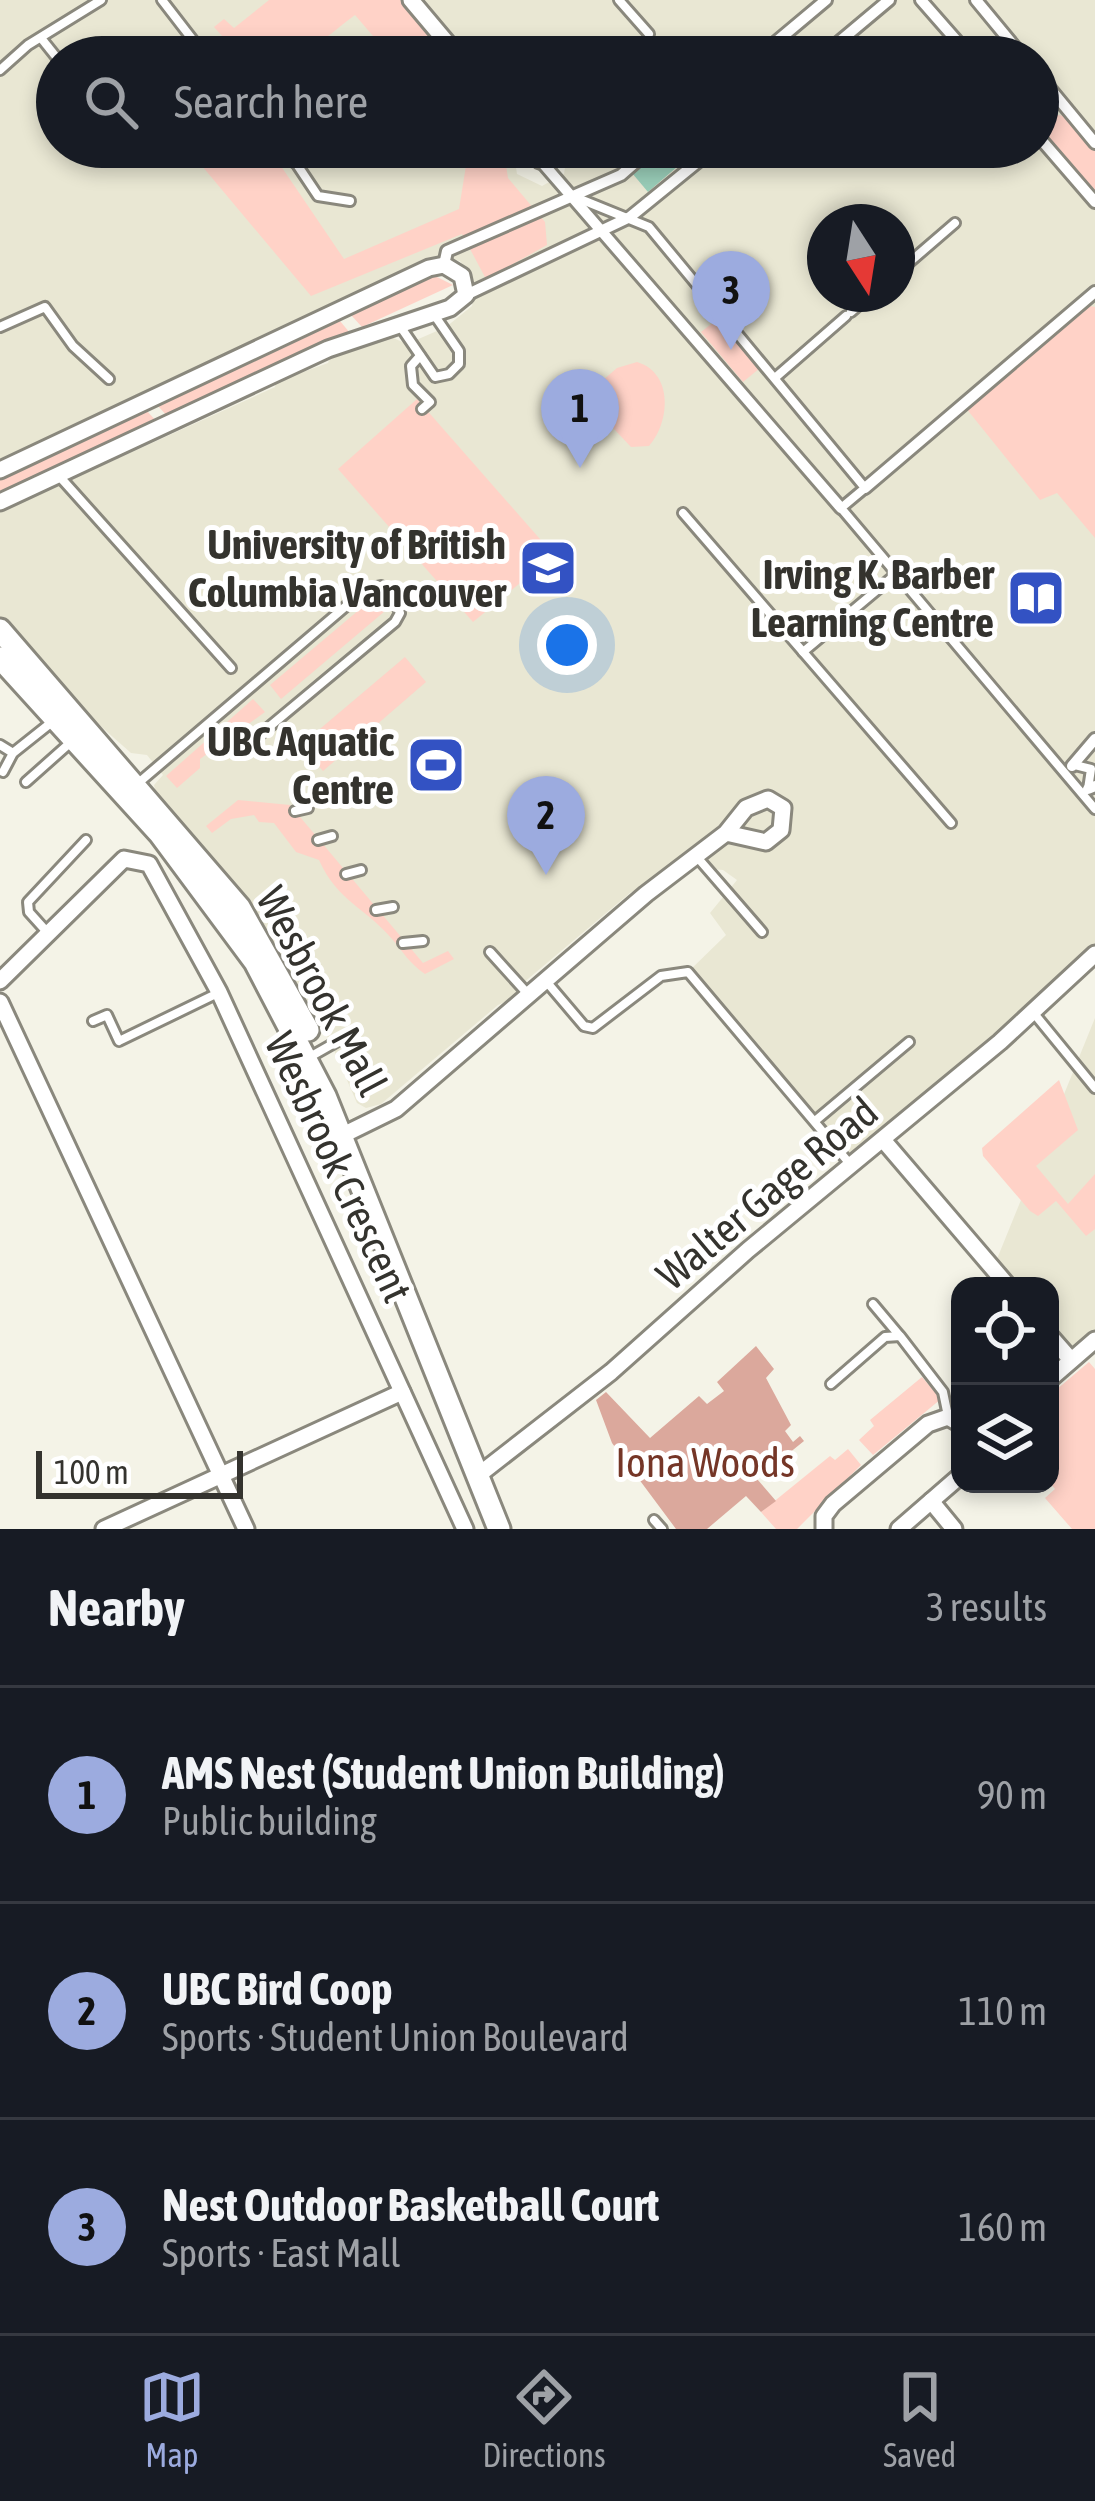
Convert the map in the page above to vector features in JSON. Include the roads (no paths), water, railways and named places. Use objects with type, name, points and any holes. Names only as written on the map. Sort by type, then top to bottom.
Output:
[{"type":"main road","name":"Wesbrook Mall","points":[[0,630],[130,789],[239,907],[321,1051],[346,1134],[404,1270],[413,1317],[499,1529]]},
{"type":"main road","name":"Wesbrook Mall","points":[[1,662],[72,741],[130,789]]},
{"type":"street","points":[[411,0],[441,36]]},
{"type":"street","points":[[783,36],[826,0]]},
{"type":"street","points":[[846,36],[890,0]]},
{"type":"street","points":[[921,0],[953,36]]},
{"type":"street","points":[[976,0],[1006,36]]},
{"type":"street","points":[[1059,99],[1095,142]]},
{"type":"street","points":[[1059,160],[1095,202]]},
{"type":"street","points":[[548,168],[841,508]]},
{"type":"street","points":[[444,265],[447,251],[629,168]]},
{"type":"street","points":[[0,502],[328,349],[434,315],[630,217],[690,168]]},
{"type":"street","points":[[0,470],[444,265],[459,272],[466,295]]},
{"type":"street","points":[[865,488],[1090,303],[1095,292]]},
{"type":"street","points":[[1068,769],[1095,739]]},
{"type":"street","points":[[346,1134],[396,1109],[726,832]]},
{"type":"street","name":"Wesbrook Crescent","points":[[47,932],[124,859],[149,864],[219,992],[465,1529]]},
{"type":"street","points":[[0,981],[47,932]]},
{"type":"street","name":"Walter Gage Road","points":[[476,1477],[611,1372],[884,1141],[1095,954]]},
{"type":"street","points":[[0,1002],[246,1529]]},
{"type":"street","points":[[884,1141],[1000,1277]]},
{"type":"street","points":[[1059,1371],[1093,1345]]},
{"type":"street","points":[[1059,1346],[1071,1360]]},
{"type":"street","points":[[104,1529],[402,1392]]},
{"type":"street","points":[[824,1529],[824,1516],[833,1504],[928,1424],[951,1420]]},
{"type":"street","points":[[903,1528],[951,1484]]},
{"type":"street","points":[[931,1501],[954,1529]]},
{"type":"lane","points":[[44,36],[101,0]]},
{"type":"lane","points":[[162,0],[190,36]]},
{"type":"lane","points":[[619,0],[649,34]]},
{"type":"lane","points":[[0,70],[36,42]]},
{"type":"lane","points":[[299,168],[318,196],[350,201]]},
{"type":"lane","points":[[572,196],[649,226],[865,488],[841,508],[895,575],[1089,790]]},
{"type":"lane","points":[[915,258],[956,224]]},
{"type":"lane","points":[[0,327],[46,307],[73,346],[109,379]]},
{"type":"lane","points":[[776,377],[851,312]]},
{"type":"lane","points":[[399,325],[435,376],[449,374],[459,364],[459,352],[434,315]]},
{"type":"lane","points":[[421,355],[411,367],[413,385],[430,402],[422,409]]},
{"type":"lane","points":[[57,476],[231,668]]},
{"type":"lane","points":[[683,513],[951,823]]},
{"type":"lane","points":[[803,652],[895,575]]},
{"type":"lane","points":[[130,789],[366,590],[381,586],[391,592],[400,613],[394,622],[251,742]]},
{"type":"lane","points":[[3,772],[13,753],[53,722]]},
{"type":"lane","points":[[26,782],[72,741]]},
{"type":"lane","points":[[0,746],[13,753]]},
{"type":"lane","points":[[1068,769],[1091,769],[1089,790],[1095,809]]},
{"type":"lane","points":[[295,812],[308,808]]},
{"type":"lane","points":[[318,840],[332,836]]},
{"type":"lane","points":[[47,932],[29,912],[28,902],[86,840]]},
{"type":"lane","points":[[696,856],[762,932]]},
{"type":"lane","points":[[346,874],[362,870]]},
{"type":"lane","points":[[376,910],[393,907]]},
{"type":"lane","points":[[404,943],[423,941]]},
{"type":"lane","points":[[490,952],[528,994]]},
{"type":"lane","points":[[545,980],[584,1026],[593,1028],[661,976],[693,976],[850,1166]]},
{"type":"lane","points":[[94,1021],[107,1015],[119,1041],[219,992]]},
{"type":"lane","points":[[1031,1010],[1095,1088]]},
{"type":"lane","points":[[815,1121],[909,1042]]},
{"type":"lane","points":[[874,1304],[944,1392],[951,1412]]},
{"type":"lane","points":[[830,1384],[885,1337],[900,1336]]},
{"type":"lane","points":[[654,1520],[662,1529]]},
{"type":"place","name":"Nest Outdoor Basketball Court","points":[[731,350]]},
{"type":"place","name":"AMS Nest (Student Union Building)","points":[[580,468]]},
{"type":"place","name":"University of British Columbia Vancouver","points":[[548,568]]},
{"type":"place","name":"Irving K. Barber Learning Centre","points":[[1036,598]]},
{"type":"place","name":"UBC Aquatic Centre","points":[[436,765]]},
{"type":"place","name":"UBC Bird Coop","points":[[546,875]]},
{"type":"park label","name":"Iona Woods","points":[[705,1462]]}]
